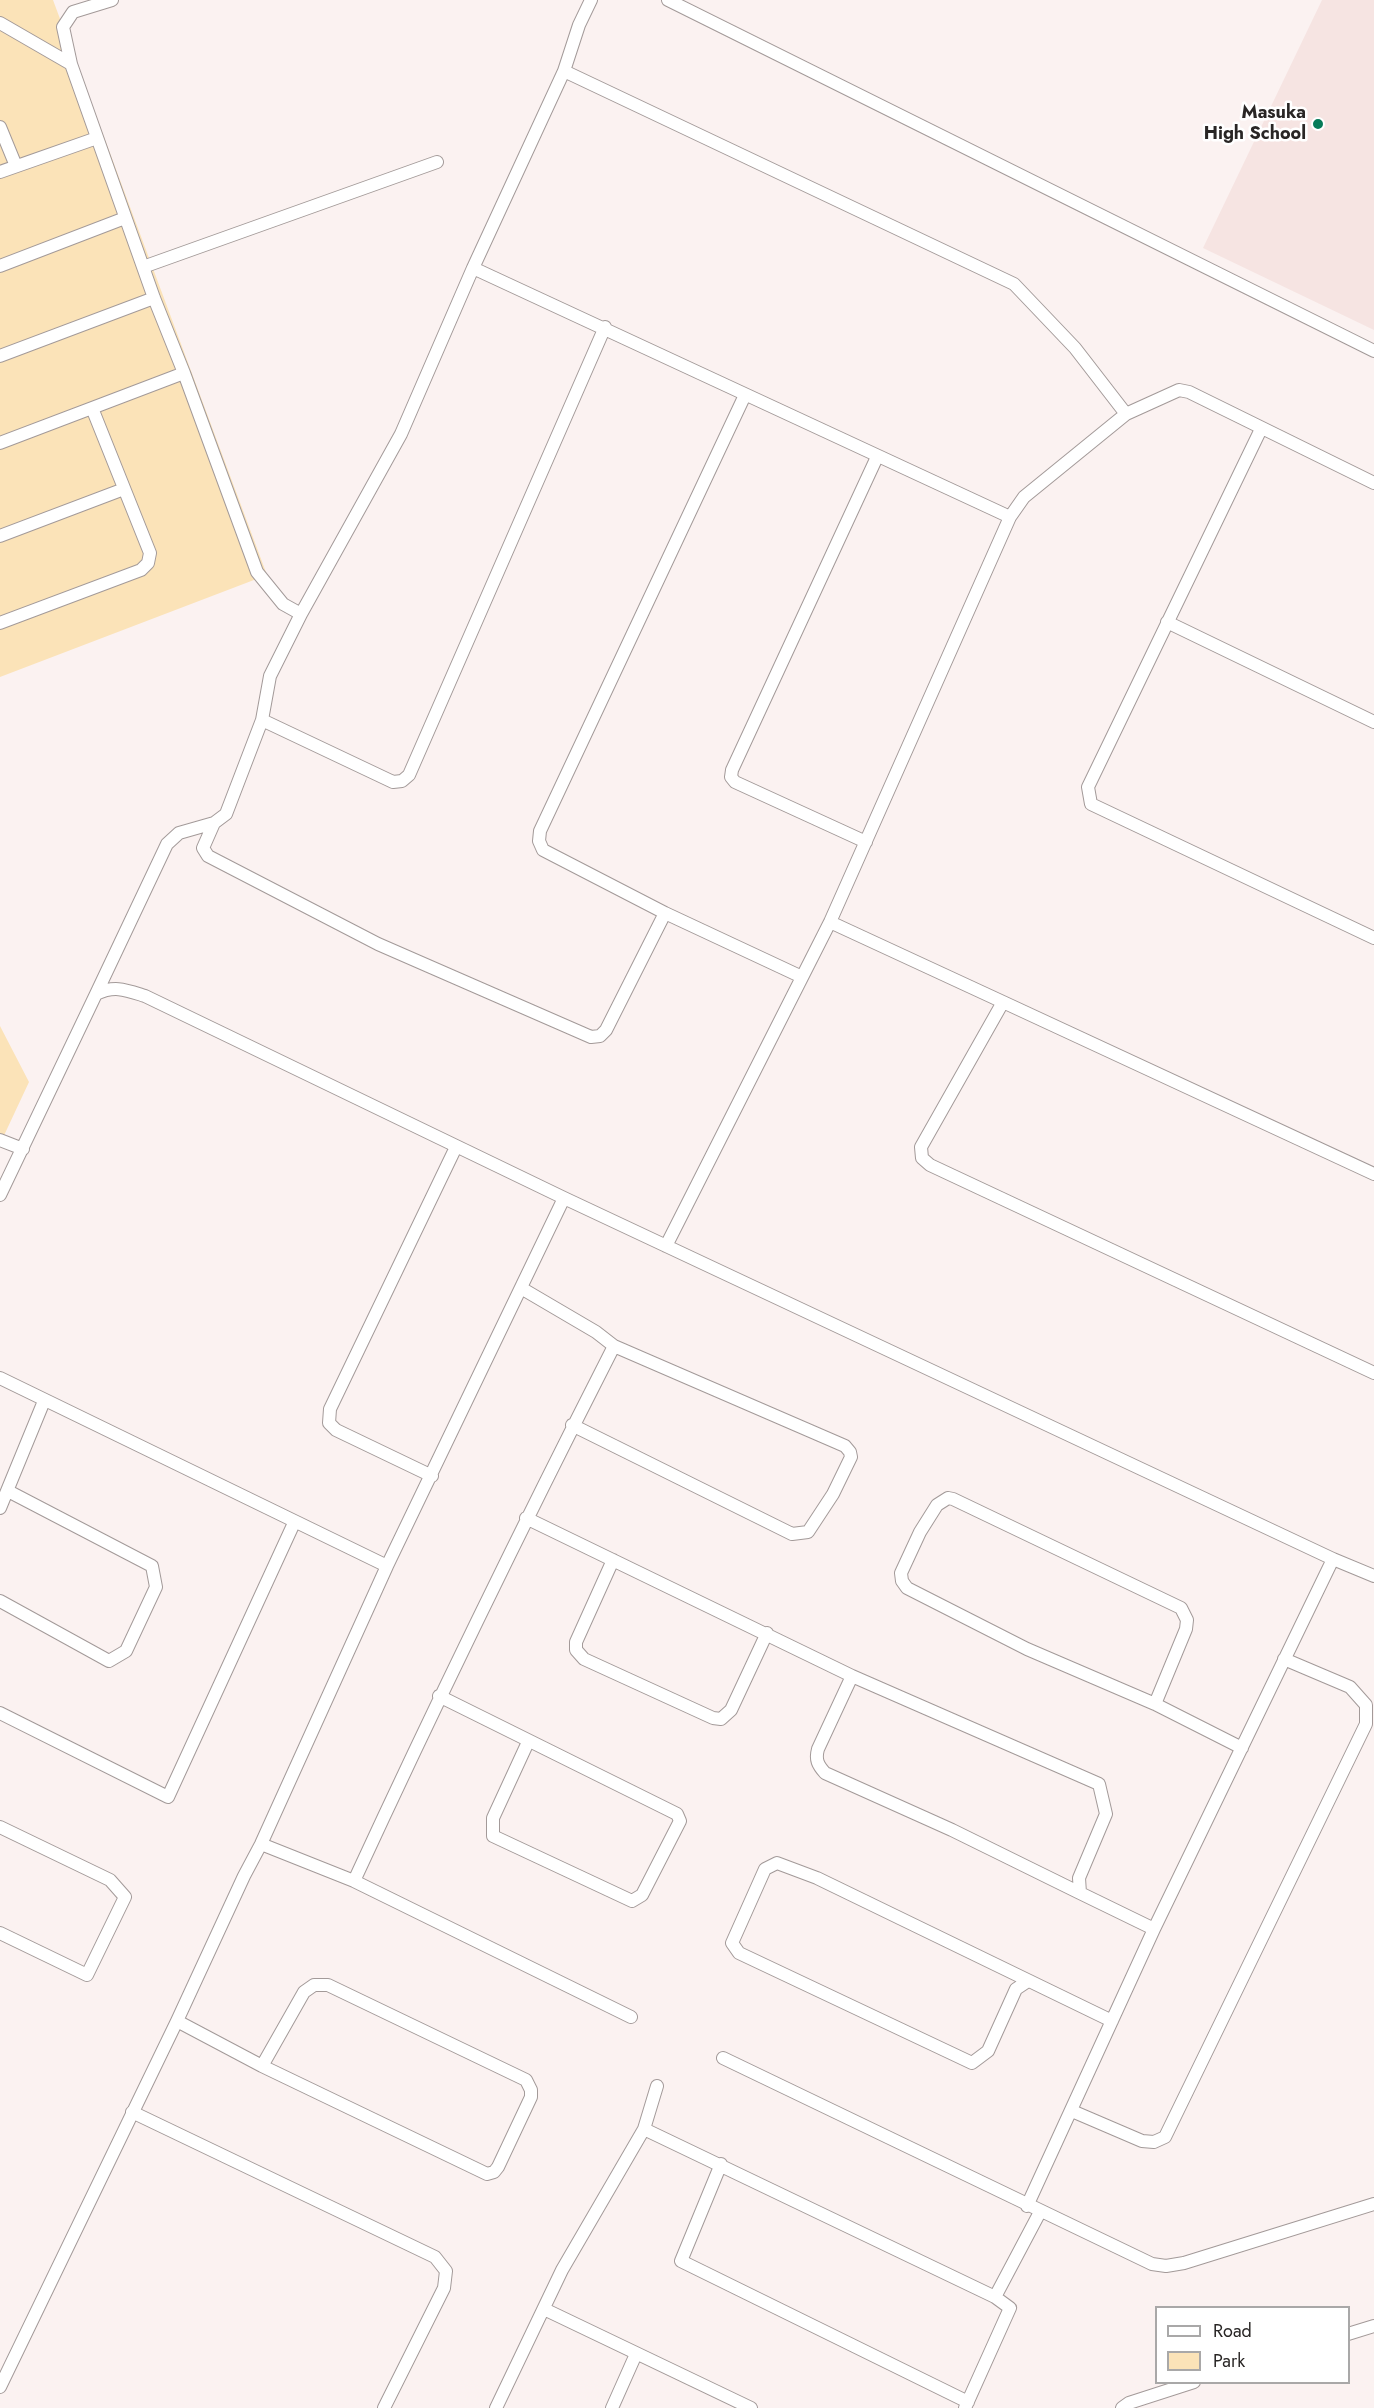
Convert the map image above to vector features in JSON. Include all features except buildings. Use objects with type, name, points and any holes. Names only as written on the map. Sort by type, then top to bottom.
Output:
[{"type":"street","points":[[112,0],[73,12],[63,27],[71,64],[154,298],[257,572],[283,604],[301,614]]},
{"type":"street","points":[[0,1195],[167,844],[179,833],[214,823],[226,814],[262,720],[270,676],[301,614],[401,434],[473,268],[564,71],[579,25],[591,0]]},
{"type":"street","points":[[668,0],[1374,351]]},
{"type":"street","points":[[0,23],[71,64]]},
{"type":"street","points":[[564,71],[1014,284],[1075,348],[1126,414]]},
{"type":"street","points":[[0,128],[16,166]]},
{"type":"street","points":[[0,172],[97,138]]},
{"type":"street","points":[[143,267],[437,162]]},
{"type":"street","points":[[0,266],[125,218]]},
{"type":"street","points":[[473,268],[604,327],[876,457],[1010,517]]},
{"type":"street","points":[[0,356],[154,298]]},
{"type":"street","points":[[262,720],[393,782],[402,781],[410,775],[604,327]]},
{"type":"street","points":[[0,443],[184,373]]},
{"type":"street","points":[[666,1246],[830,922],[1010,517],[1024,497],[1126,414],[1179,390],[1189,392],[1374,483]]},
{"type":"street","points":[[745,395],[540,831],[539,841],[543,850],[664,913],[802,977]]},
{"type":"street","points":[[0,623],[141,570],[148,562],[150,553],[92,408]]},
{"type":"street","points":[[1261,429],[1088,787],[1090,804],[1374,938]]},
{"type":"street","points":[[866,842],[735,782],[731,777],[732,770],[876,457]]},
{"type":"street","points":[[0,536],[124,489]]},
{"type":"street","points":[[1167,622],[1374,722]]},
{"type":"street","points":[[214,823],[203,848],[208,856],[378,944],[591,1037],[600,1036],[606,1030],[664,913]]},
{"type":"street","points":[[830,922],[1374,1174]]},
{"type":"street","points":[[96,994],[109,988],[145,996],[564,1198],[1333,1559],[1374,1576]]},
{"type":"street","points":[[1003,1002],[921,1148],[922,1158],[930,1165],[1374,1373]]},
{"type":"street","points":[[0,1140],[23,1149]]},
{"type":"street","points":[[432,1476],[336,1430],[329,1423],[330,1409],[456,1147]]},
{"type":"street","points":[[0,2387],[177,2021],[244,1876],[261,1845],[387,1566],[564,1198]]},
{"type":"street","points":[[521,1288],[596,1332],[614,1346],[845,1446],[851,1456],[833,1494],[808,1532],[792,1534],[572,1425]]},
{"type":"street","points":[[354,1881],[439,1696],[572,1425],[614,1346]]},
{"type":"street","points":[[0,1378],[294,1523],[387,1566]]},
{"type":"street","points":[[0,1508],[44,1401]]},
{"type":"street","points":[[0,1601],[109,1660],[126,1651],[156,1587],[152,1566],[8,1491]]},
{"type":"street","points":[[1155,1704],[1186,1629],[1187,1620],[1181,1608],[953,1499],[948,1498],[937,1505],[920,1532],[901,1573],[902,1581],[907,1588],[1027,1649],[1155,1704],[1242,1748]]},
{"type":"street","points":[[526,1518],[852,1676],[1098,1784],[1106,1814],[1079,1878],[1080,1893]]},
{"type":"street","points":[[0,1713],[168,1797],[294,1523]]},
{"type":"street","points":[[1027,2206],[1154,1929],[1333,1559]]},
{"type":"street","points":[[614,1560],[576,1642],[576,1650],[584,1659],[713,1718],[721,1719],[731,1710],[767,1633]]},
{"type":"street","points":[[1072,2111],[1142,2141],[1154,2142],[1165,2137],[1366,1724],[1366,1705],[1350,1687],[1284,1659]]},
{"type":"street","points":[[852,1676],[818,1749],[816,1757],[825,1773],[952,1830],[1154,1929]]},
{"type":"street","points":[[439,1696],[677,1814],[680,1821],[642,1895],[632,1901],[493,1836],[493,1818],[528,1742]]},
{"type":"street","points":[[0,1827],[110,1880],[125,1897],[87,1975],[0,1933]]},
{"type":"street","points":[[261,1845],[354,1881],[631,2017]]},
{"type":"street","points":[[1028,1981],[1016,1989],[988,2051],[972,2063],[739,1953],[732,1943],[765,1869],[777,1863],[818,1878],[1112,2021]]},
{"type":"street","points":[[177,2021],[262,2066],[487,2174],[494,2172],[498,2167],[531,2097],[531,2090],[526,2080],[328,1985],[314,1985],[304,1992],[262,2066]]},
{"type":"street","points":[[723,2058],[1027,2206],[1152,2264],[1166,2266],[1184,2263],[1374,2204]]},
{"type":"street","points":[[496,2408],[562,2270],[644,2129],[657,2086]]},
{"type":"street","points":[[132,2112],[435,2257],[446,2271],[444,2288],[384,2408]]},
{"type":"street","points":[[644,2129],[721,2164],[995,2297],[1010,2308],[966,2405],[681,2261],[721,2164]]},
{"type":"street","points":[[995,2297],[1040,2212]]},
{"type":"street","points":[[544,2309],[751,2408]]},
{"type":"street","points":[[1350,2333],[1374,2326]]},
{"type":"street","points":[[612,2408],[636,2354]]},
{"type":"street","points":[[1122,2408],[1129,2403],[1188,2384]]},
{"type":"shaded area","name":"Masuka High School","points":[[1322,0],[1374,0],[1374,330],[1203,248]]},
{"type":"green space","points":[[0,0],[53,0],[267,575],[0,677]]},
{"type":"green space","points":[[0,1026],[29,1082],[0,1144]]},
{"type":"place","name":"Masuka High School","points":[[1318,124]]}]
